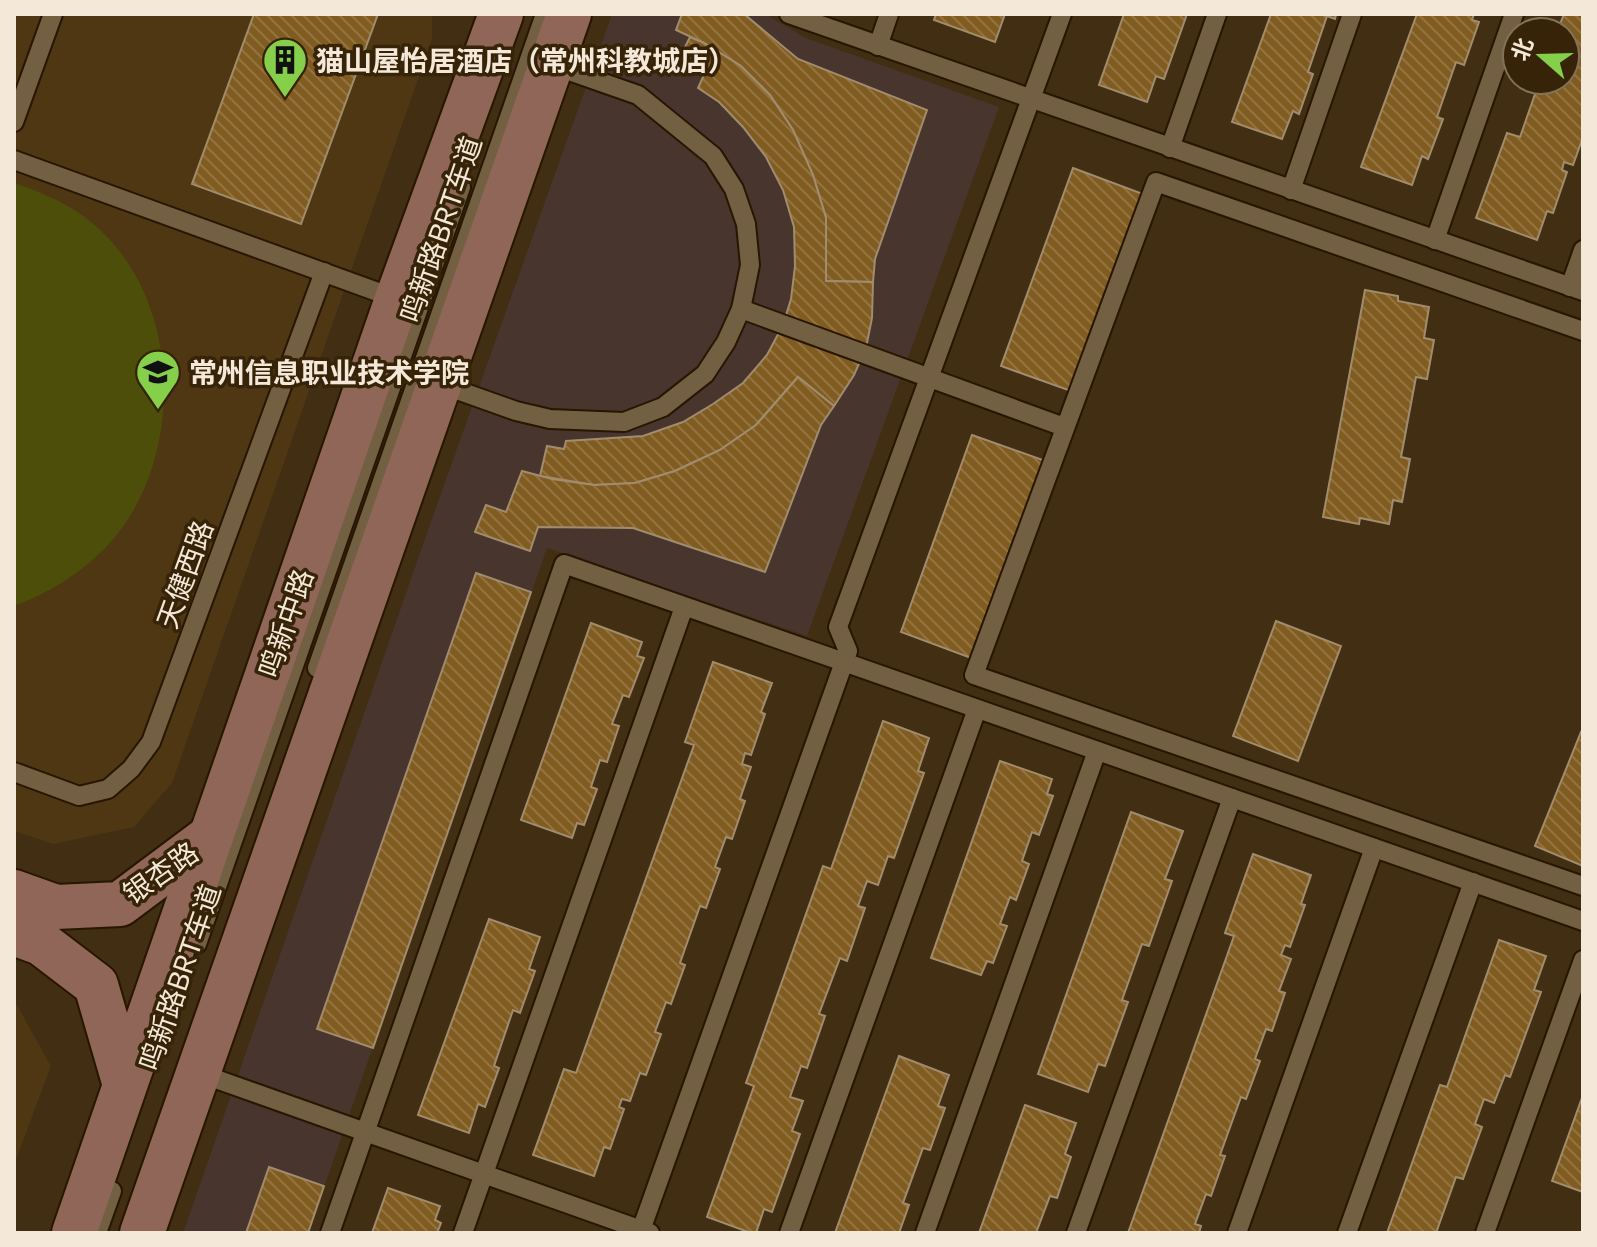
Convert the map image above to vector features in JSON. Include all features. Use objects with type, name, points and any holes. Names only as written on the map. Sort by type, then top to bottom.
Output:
[{"type":"main road","name":"鸣新中路","points":[[74,1233],[397,299],[501,14]]},
{"type":"main road","points":[[142,1233],[569,14]]},
{"type":"main road","name":"银杏路","points":[[14,892],[56,907],[120,904],[211,836]]},
{"type":"main road","points":[[14,933],[41,943],[96,985],[124,1082]]},
{"type":"lane","points":[[14,122],[53,14]]},
{"type":"lane","name":"鸣新路BRT车道","points":[[311,685],[545,14]]},
{"type":"lane","points":[[789,14],[1577,289],[1583,250]]},
{"type":"lane","points":[[878,46],[889,14]]},
{"type":"lane","points":[[199,1073],[644,1232],[848,651],[838,627],[1062,14]]},
{"type":"lane","points":[[1170,148],[1217,14]]},
{"type":"lane","points":[[1291,190],[1352,14]]},
{"type":"lane","points":[[1435,240],[1514,14]]},
{"type":"lane","points":[[440,384],[516,411],[550,419],[624,422],[663,407],[705,374],[726,342],[741,309],[750,265],[746,224],[734,189],[713,156],[638,95],[552,65]]},
{"type":"lane","points":[[14,160],[397,299]]},
{"type":"lane","name":"鸣新路BRT车道","points":[[192,960],[465,175]]},
{"type":"lane","points":[[1583,331],[1156,182],[974,675],[1583,886]]},
{"type":"lane","name":"天健西路","points":[[14,772],[79,796],[108,789],[131,769],[151,742],[324,272]]},
{"type":"lane","points":[[741,309],[1064,427]]},
{"type":"lane","points":[[330,1233],[564,564],[1583,921]]},
{"type":"lane","points":[[463,1233],[684,607]]},
{"type":"lane","points":[[789,1233],[977,709]]},
{"type":"lane","points":[[925,1233],[1097,751]]},
{"type":"lane","points":[[1076,1233],[1232,798]]},
{"type":"lane","points":[[1237,1233],[1374,848]]},
{"type":"lane","points":[[1347,1233],[1473,882]]},
{"type":"lane","points":[[1485,1233],[1583,960]]},
{"type":"lane","points":[[97,1233],[116,1179]]},
{"type":"shaded area","name":"常州信息职业技术学院","points":[[14,14],[432,14],[432,39],[172,783],[134,827],[53,844],[14,831]]},
{"type":"shaded area","points":[[612,14],[765,14],[806,38],[999,107],[807,636],[547,548],[308,1233],[183,1233],[428,530]]},
{"type":"shaded area","points":[[14,183],[53,198],[87,219],[108,238],[133,271],[150,308],[161,350],[164,392],[160,435],[149,476],[131,514],[106,547],[86,566],[52,589],[14,606]]},
{"type":"shaded area","points":[[14,1000],[51,1066],[14,1165]]},
{"type":"building","name":"猫山屋怡居酒店（常州科教城店）","points":[[254,14],[378,14],[301,224],[192,184]]},
{"type":"building","points":[[682,14],[744,14],[798,59],[927,110],[875,259],[873,282],[826,281],[826,218],[813,175],[793,130],[770,95],[741,66],[676,30]]},
{"type":"building","points":[[936,14],[1005,14],[995,42],[934,20]]},
{"type":"building","points":[[1124,14],[1187,14],[1164,79],[1156,76],[1147,102],[1099,85]]},
{"type":"building","points":[[1271,14],[1336,14],[1335,19],[1327,16],[1308,72],[1313,74],[1299,114],[1293,111],[1282,139],[1232,122]]},
{"type":"building","points":[[1417,14],[1474,14],[1472,20],[1479,22],[1464,65],[1456,62],[1437,117],[1443,119],[1428,159],[1422,156],[1412,185],[1361,167]]},
{"type":"building","points":[[1583,14],[1583,137],[1573,165],[1564,162],[1562,170],[1567,172],[1553,213],[1547,211],[1537,240],[1476,218],[1507,133],[1520,137],[1534,96],[1581,96],[1581,16],[1563,16]]},
{"type":"building","points":[[690,37],[741,66],[770,95],[793,130],[813,175],[826,218],[826,281],[873,282],[872,318],[866,348],[854,375],[834,406],[798,377],[756,425],[720,450],[675,471],[635,483],[594,485],[540,476],[547,446],[564,449],[566,441],[643,436],[683,422],[713,404],[743,383],[767,355],[783,325],[791,299],[795,266],[794,227],[783,190],[766,157],[743,127],[719,102],[698,88],[704,75],[678,61]]},
{"type":"building","points":[[1073,168],[1143,194],[1071,391],[1001,366]]},
{"type":"building","points":[[1365,290],[1398,296],[1398,301],[1429,307],[1424,338],[1434,340],[1427,379],[1416,377],[1401,457],[1410,459],[1402,502],[1393,500],[1389,524],[1360,518],[1359,524],[1323,517]]},
{"type":"building","points":[[798,377],[834,406],[821,425],[765,572],[633,528],[538,527],[530,551],[475,532],[486,505],[506,512],[522,471],[594,485],[635,483],[675,471],[720,450],[756,425]]},
{"type":"building","points":[[972,435],[1043,460],[971,658],[901,632]]},
{"type":"building","points":[[476,573],[531,592],[373,1048],[317,1029]]},
{"type":"building","points":[[1276,621],[1341,646],[1298,761],[1233,736]]},
{"type":"building","points":[[591,623],[642,642],[637,656],[644,658],[629,697],[623,695],[612,724],[619,726],[607,762],[600,760],[591,787],[597,789],[584,825],[577,823],[572,838],[521,820]]},
{"type":"building","points":[[713,662],[772,683],[761,712],[765,714],[751,755],[745,753],[742,764],[751,767],[740,799],[745,801],[732,839],[726,837],[715,867],[720,869],[706,908],[700,906],[680,963],[685,965],[671,1004],[666,1002],[655,1032],[661,1034],[646,1075],[640,1073],[630,1101],[622,1099],[619,1107],[624,1109],[610,1149],[604,1147],[594,1176],[533,1155],[564,1069],[576,1073],[694,745],[685,742]]},
{"type":"building","points":[[883,721],[929,738],[918,771],[924,773],[894,858],[888,856],[878,885],[867,881],[858,906],[865,908],[847,961],[840,958],[819,1014],[825,1016],[807,1068],[801,1066],[790,1097],[803,1101],[792,1131],[800,1134],[772,1212],[764,1209],[756,1233],[751,1233],[707,1217],[754,1086],[746,1083],[823,866],[831,869]]},
{"type":"building","points":[[1583,733],[1583,866],[1535,846]]},
{"type":"building","points":[[1000,761],[1052,779],[1047,794],[1053,796],[1039,835],[1032,832],[1022,861],[1029,864],[1016,900],[1010,897],[1000,924],[1007,926],[993,963],[987,961],[981,975],[931,958]]},
{"type":"building","points":[[1131,812],[1183,831],[1165,879],[1172,881],[1149,946],[1142,944],[1122,1000],[1128,1002],[1105,1066],[1098,1064],[1088,1092],[1038,1074]]},
{"type":"building","points":[[1253,854],[1311,875],[1301,904],[1305,905],[1290,947],[1285,945],[1281,955],[1291,959],[1279,991],[1285,993],[1272,1031],[1266,1029],[1255,1059],[1260,1061],[1246,1099],[1241,1097],[1220,1155],[1225,1156],[1211,1196],[1206,1194],[1195,1224],[1201,1226],[1199,1233],[1128,1233],[1234,936],[1225,933]]},
{"type":"building","points":[[489,919],[540,937],[529,969],[535,971],[520,1013],[513,1010],[494,1066],[499,1068],[485,1107],[478,1104],[469,1133],[418,1115]]},
{"type":"building","points":[[1499,940],[1546,956],[1534,990],[1541,992],[1510,1077],[1505,1075],[1494,1103],[1484,1099],[1475,1124],[1482,1127],[1463,1179],[1456,1177],[1436,1233],[1387,1233],[1440,1085],[1447,1087]]},
{"type":"building","points":[[899,1056],[949,1075],[938,1106],[945,1108],[930,1150],[923,1148],[903,1203],[909,1205],[899,1233],[835,1233]]},
{"type":"building","points":[[1583,1095],[1583,1192],[1552,1181]]},
{"type":"building","points":[[1025,1105],[1076,1123],[1065,1154],[1071,1157],[1057,1198],[1050,1196],[1036,1233],[979,1233]]},
{"type":"building","points":[[269,1167],[324,1186],[308,1233],[246,1233]]},
{"type":"building","points":[[388,1188],[440,1206],[435,1220],[441,1223],[437,1233],[372,1233]]},
{"type":"place","name":"猫山屋怡居酒店（常州科教城店）","points":[[285,99]]},
{"type":"place","name":"常州信息职业技术学院","points":[[158,411]]}]
